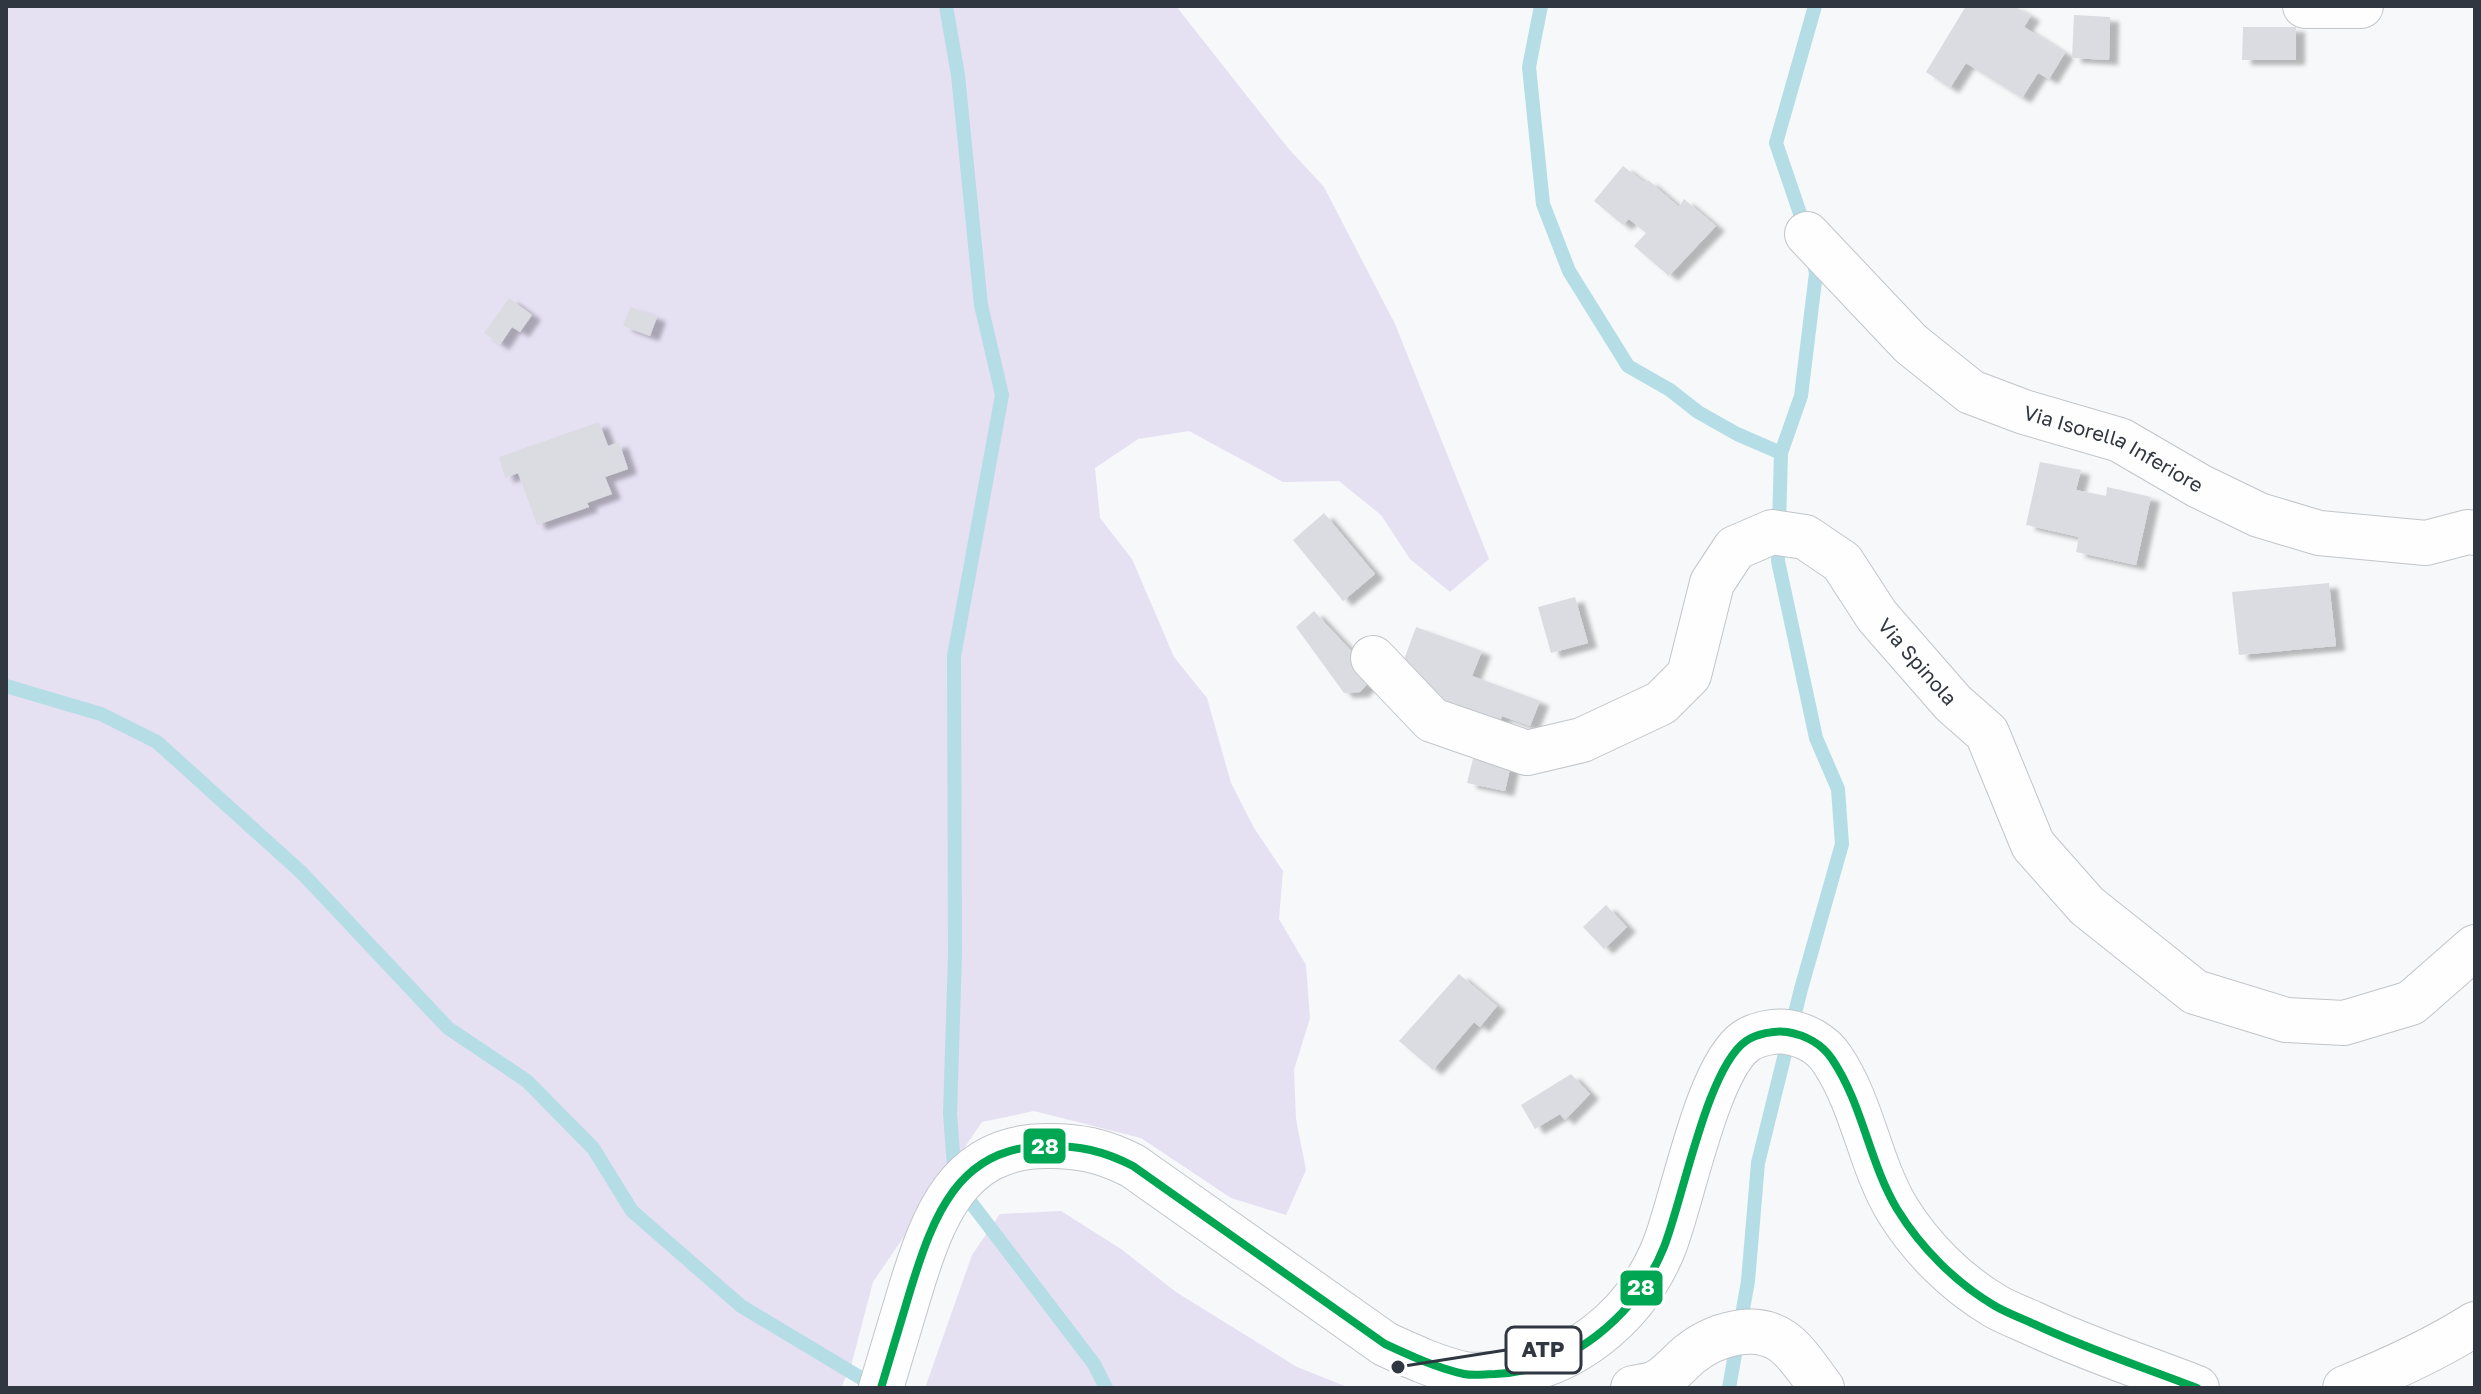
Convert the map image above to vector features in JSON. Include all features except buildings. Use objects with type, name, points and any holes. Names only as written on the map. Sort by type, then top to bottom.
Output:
[{"type":"street","points":[[2305,6],[2361,6]]},
{"type":"street","name":"Via Isorella Inferiore","points":[[1807,234],[1911,344],[1971,392],[2024,412],[2120,440],[2199,486],[2259,515],[2319,533],[2426,543],[2475,533]]},
{"type":"street","name":"Via Spinola","points":[[1373,658],[1432,720],[1527,753],[1582,740],[1661,703],[1689,675],[1712,583],[1735,548],[1772,532],[1805,537],[1842,562],[1877,616],[1953,703],[1987,733],[2033,845],[2087,906],[2195,992],[2286,1020],[2344,1023],[2411,1003],[2475,947]]},
{"type":"street","points":[[881,1388],[925,1246],[941,1207],[956,1184],[978,1166],[998,1154],[1030,1146],[1063,1145],[1092,1149],[1133,1166],[1385,1344],[1422,1361],[1478,1381],[1527,1371],[1553,1361],[1593,1340],[1618,1316],[1648,1279],[1664,1247],[1717,1082],[1731,1057],[1747,1040],[1766,1033],[1786,1032],[1812,1039],[1831,1058],[1850,1095],[1871,1154],[1897,1209],[1941,1264],[1995,1306],[2059,1336],[2197,1388]]},
{"type":"street","points":[[2345,1388],[2388,1371],[2475,1324]]},
{"type":"street","points":[[1633,1388],[1656,1383],[1705,1343],[1745,1332],[1763,1334],[1781,1341],[1822,1388]]},
{"type":"shaded area","points":[[6,6],[1176,6],[1288,148],[1324,187],[1395,324],[1489,559],[1450,592],[1410,559],[1381,515],[1339,481],[1283,482],[1189,431],[1138,439],[1095,468],[1100,518],[1132,559],[1174,657],[1207,698],[1231,783],[1254,828],[1283,871],[1279,919],[1306,965],[1310,1018],[1294,1070],[1296,1119],[1306,1170],[1286,1215],[1231,1198],[1141,1138],[1034,1111],[982,1122],[873,1282],[851,1366],[841,1388],[6,1388]]},
{"type":"shaded area","points":[[1061,1211],[1121,1249],[1176,1292],[1297,1367],[1350,1388],[925,1388],[972,1255],[1000,1214]]},
{"type":"waterway","points":[[946,6],[958,75],[981,305],[1002,395],[954,656],[955,955],[950,1114],[954,1166],[969,1200],[1094,1364],[1106,1388]]},
{"type":"waterway","points":[[1541,6],[1529,67],[1543,204],[1569,271],[1628,366],[1670,390],[1698,412],[1737,434],[1781,453]]},
{"type":"waterway","points":[[1806,231],[1776,143],[1815,6]]},
{"type":"waterway","points":[[1729,1388],[1748,1281],[1758,1163],[1801,989],[1842,844],[1838,789],[1816,738],[1778,561],[1781,453],[1801,396],[1816,273],[1813,259]]},
{"type":"waterway","points":[[6,686],[101,714],[157,742],[302,873],[448,1028],[527,1081],[593,1148],[632,1211],[741,1306],[876,1387]]},
{"type":"transit line","name":"28","points":[[881,1388],[929,1236],[954,1191],[970,1173],[990,1159],[1015,1149],[1045,1146],[1090,1150],[1133,1166],[1385,1344],[1414,1357],[1472,1375],[1523,1371],[1549,1363],[1597,1335],[1636,1296],[1664,1247],[1719,1078],[1732,1056],[1746,1041],[1771,1032],[1800,1035],[1823,1049],[1832,1059],[1851,1095],[1879,1172],[1897,1209],[1917,1237],[1953,1275],[1981,1297],[2009,1313],[2074,1342],[2197,1388]]},
{"type":"place","name":"ATP","points":[[1398,1367]]}]
